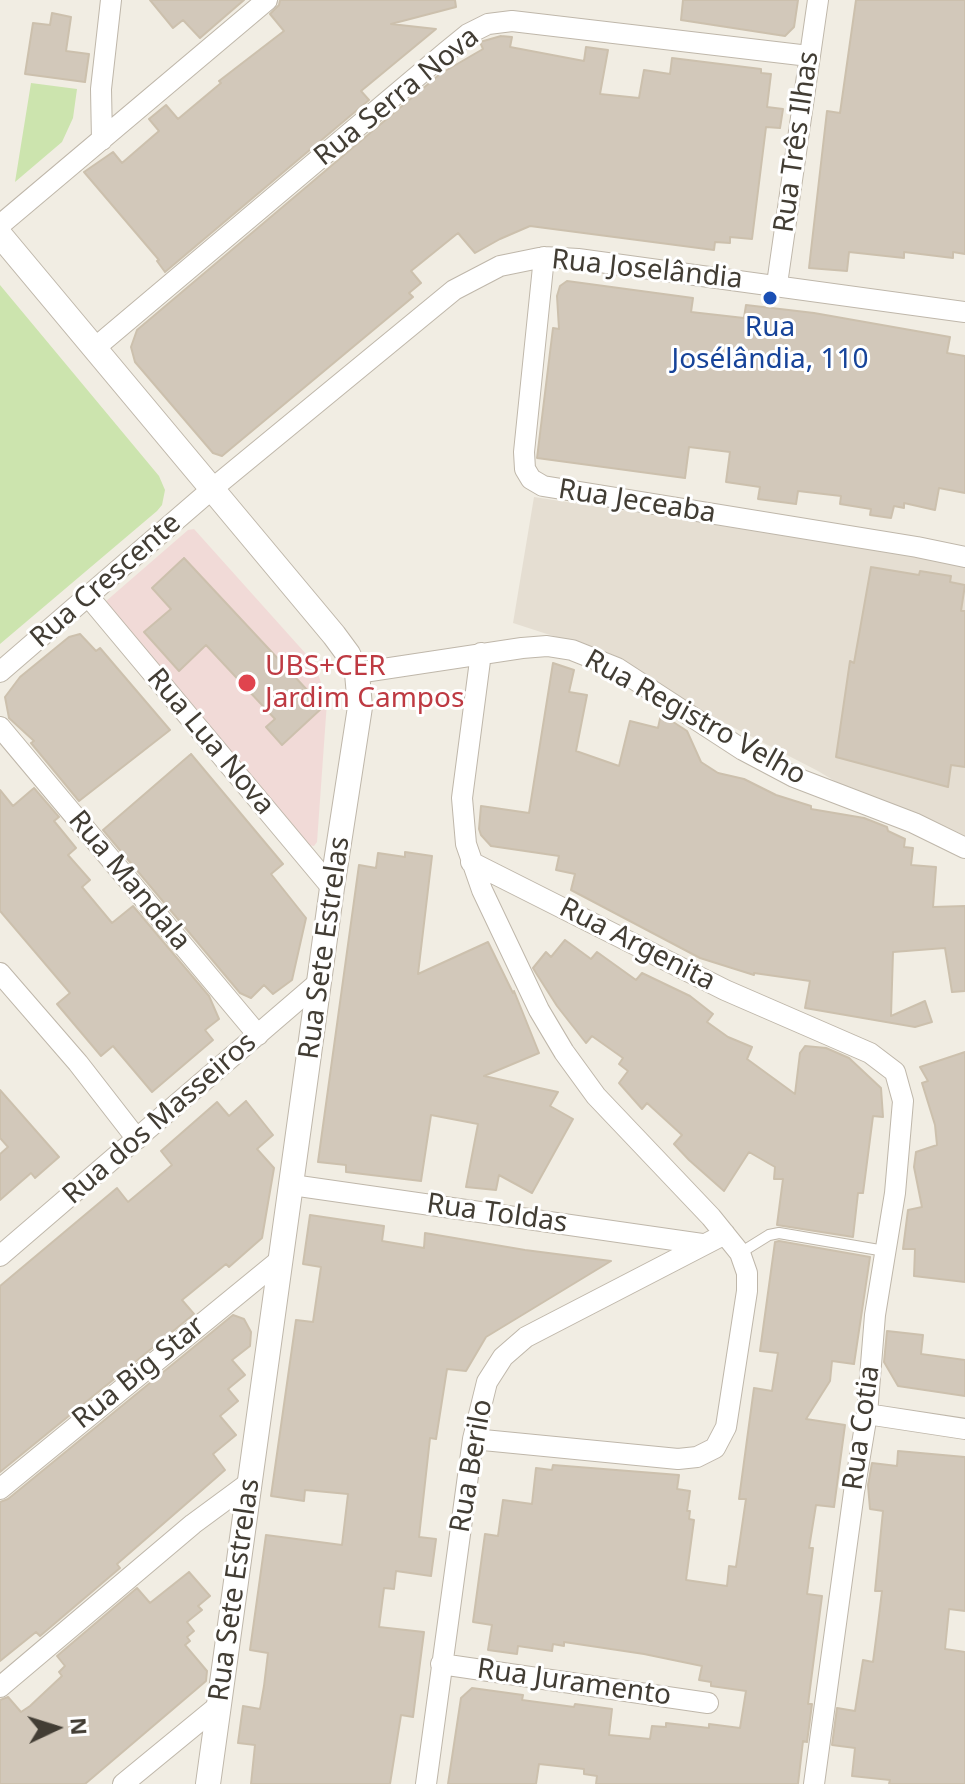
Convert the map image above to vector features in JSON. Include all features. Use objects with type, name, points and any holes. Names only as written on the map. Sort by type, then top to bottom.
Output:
[{"type":"street","points":[[102,140],[101,89],[111,0]]},
{"type":"street","points":[[0,225],[267,0]]},
{"type":"street","name":"Rua Três Ilhas","points":[[777,284],[818,0]]},
{"type":"street","name":"Rua Serra Nova","points":[[96,347],[446,52],[468,34],[488,24],[512,21],[809,56]]},
{"type":"street","name":"Rua Sete Estrelas","points":[[0,235],[334,635],[357,673],[360,707],[332,888],[208,1784]]},
{"type":"street","name":"Rua Joselândia","points":[[212,489],[454,290],[500,266],[544,257],[578,259],[965,312]]},
{"type":"street","name":"Rua Jeceaba","points":[[544,257],[524,452],[525,469],[531,479],[543,486],[965,557]]},
{"type":"street","name":"Rua Crescente","points":[[0,672],[212,489]]},
{"type":"street","name":"Rua Lua Nova","points":[[88,596],[332,888]]},
{"type":"street","name":"Rua Registro Velho","points":[[357,673],[481,653],[547,646],[572,650],[617,668],[743,750],[794,777],[914,823],[965,848]]},
{"type":"street","points":[[473,1439],[678,1459],[697,1457],[715,1448],[726,1427],[747,1291],[747,1273],[740,1253],[596,1096],[564,1052],[503,938],[471,862],[466,844],[462,798],[481,653]]},
{"type":"street","name":"Rua Mandala","points":[[0,727],[258,1035]]},
{"type":"street","name":"Rua Argenita","points":[[471,862],[725,990],[870,1053],[895,1072]]},
{"type":"street","points":[[0,973],[78,1063],[137,1139]]},
{"type":"street","name":"Rua dos Masseiros","points":[[0,1256],[320,981]]},
{"type":"street","name":"Rua Cotia","points":[[814,1784],[867,1414],[875,1315],[895,1193],[903,1101],[895,1072]]},
{"type":"street","name":"Rua Toldas","points":[[292,1185],[702,1244]]},
{"type":"street","name":"Rua Berilo","points":[[426,1784],[473,1439],[487,1382],[503,1357],[526,1337],[725,1234]]},
{"type":"street","name":"Rua Big Star","points":[[0,1489],[281,1259]]},
{"type":"street","points":[[867,1414],[965,1429]]},
{"type":"street","points":[[0,1687],[193,1524],[250,1482]]},
{"type":"street","name":"Rua Juramento","points":[[441,1664],[708,1703]]},
{"type":"street","points":[[123,1784],[218,1706]]},
{"type":"lane","points":[[740,1253],[769,1235],[779,1233],[885,1251]]},
{"type":"shaded area","points":[[534,497],[965,563],[965,849],[951,851],[818,771],[581,645],[513,623]]},
{"type":"shaded area","name":"UBS+CER Jardim Campos","points":[[194,529],[315,664],[327,702],[317,842],[314,846],[309,845],[105,602],[188,530]]},
{"type":"green space","points":[[31,83],[77,89],[73,118],[62,142],[15,182]]},
{"type":"green space","points":[[0,285],[159,476],[165,490],[162,505],[157,511],[0,644]]},
{"type":"building","points":[[150,0],[244,0],[200,38],[183,20],[173,28]]},
{"type":"building","points":[[280,0],[455,0],[456,7],[391,24],[436,29],[361,91],[369,100],[165,272],[159,260],[84,172],[113,152],[122,163],[159,131],[149,119],[166,105],[178,119],[221,83],[219,81],[284,31],[270,14]]},
{"type":"building","points":[[683,0],[798,0],[794,27],[785,36],[681,20]]},
{"type":"building","points":[[856,0],[965,0],[965,254],[953,252],[953,258],[904,252],[904,258],[849,252],[847,271],[809,268],[827,111],[840,113]]},
{"type":"building","points":[[52,13],[71,17],[66,51],[89,54],[85,82],[25,74],[33,23],[50,25]]},
{"type":"building","points":[[501,36],[512,37],[510,47],[584,61],[586,47],[608,50],[600,94],[639,98],[644,70],[670,74],[672,58],[761,69],[761,73],[771,74],[767,107],[783,109],[780,128],[766,127],[752,239],[730,237],[730,243],[715,242],[714,250],[530,226],[475,253],[458,233],[411,271],[421,283],[409,293],[413,297],[222,456],[213,453],[135,362],[131,347],[137,330],[440,74],[483,49],[480,42]]},
{"type":"building","points":[[567,281],[693,298],[691,312],[744,318],[746,305],[814,313],[950,337],[947,353],[965,356],[965,493],[939,488],[935,510],[904,503],[904,508],[894,506],[891,518],[870,515],[871,509],[840,504],[841,496],[798,491],[796,504],[758,499],[760,487],[726,482],[730,452],[689,447],[685,478],[537,458],[553,328],[559,329],[557,296],[560,286]]},
{"type":"building","points":[[184,558],[323,707],[282,745],[266,727],[275,719],[206,645],[179,671],[144,632],[171,609],[152,588]]},
{"type":"building","points":[[871,567],[919,575],[920,571],[951,576],[950,582],[965,585],[961,611],[965,611],[965,767],[951,765],[948,787],[836,757],[850,661],[854,663]]},
{"type":"building","points":[[80,634],[96,651],[100,648],[170,730],[79,801],[31,743],[34,741],[9,718],[5,697],[20,677],[69,637]]},
{"type":"building","points":[[553,663],[574,670],[569,692],[587,695],[576,751],[619,766],[630,721],[658,728],[661,714],[687,731],[701,762],[718,773],[744,779],[776,795],[811,806],[811,809],[864,818],[887,827],[888,831],[905,839],[904,847],[913,848],[911,865],[936,867],[933,907],[965,906],[965,991],[952,992],[945,948],[893,952],[891,1016],[925,1001],[932,1022],[915,1027],[805,1008],[810,981],[754,975],[700,958],[571,890],[575,874],[556,870],[559,856],[491,846],[479,829],[481,806],[529,813]]},
{"type":"building","points":[[191,754],[283,864],[271,874],[306,918],[292,980],[273,994],[264,985],[251,998],[240,993],[103,830]]},
{"type":"building","points":[[34,788],[59,817],[54,821],[76,848],[68,855],[90,880],[82,887],[112,923],[133,906],[209,996],[219,1019],[205,1030],[213,1040],[152,1092],[113,1046],[101,1056],[57,1004],[70,993],[0,911],[0,790],[13,806]]},
{"type":"building","points":[[405,852],[432,856],[418,974],[488,942],[514,991],[539,1053],[484,1076],[558,1092],[550,1106],[573,1119],[532,1193],[499,1175],[496,1190],[466,1187],[478,1124],[431,1115],[421,1181],[346,1172],[346,1165],[318,1162],[359,865],[376,868],[378,853],[405,857]]},
{"type":"building","points":[[565,940],[591,959],[597,952],[636,980],[642,973],[690,996],[713,1014],[707,1022],[728,1037],[752,1047],[747,1059],[795,1094],[800,1053],[805,1046],[826,1048],[849,1058],[881,1088],[883,1117],[873,1116],[863,1193],[858,1193],[853,1237],[777,1225],[783,1179],[774,1179],[775,1167],[749,1152],[724,1191],[689,1160],[674,1144],[682,1135],[647,1103],[642,1109],[619,1083],[628,1071],[619,1064],[623,1058],[592,1036],[586,1043],[533,968],[546,952],[551,957]]},
{"type":"building","points":[[965,1052],[965,1282],[914,1276],[915,1249],[903,1249],[908,1210],[922,1207],[914,1167],[916,1152],[937,1145],[935,1125],[922,1083],[928,1081],[920,1067]]},
{"type":"building","points":[[0,1090],[59,1157],[35,1178],[31,1173],[0,1200],[0,1154],[8,1147],[0,1138]]},
{"type":"building","points":[[246,1101],[273,1135],[257,1149],[274,1168],[262,1238],[229,1267],[226,1264],[182,1300],[194,1314],[0,1472],[0,1286],[117,1188],[128,1202],[152,1182],[172,1165],[161,1151],[217,1102],[229,1116]]},
{"type":"building","points":[[310,1215],[384,1226],[382,1241],[424,1248],[425,1233],[611,1261],[486,1337],[466,1371],[447,1369],[436,1439],[430,1438],[419,1537],[436,1539],[431,1576],[396,1571],[394,1589],[384,1588],[379,1627],[424,1632],[413,1717],[401,1715],[390,1784],[251,1784],[255,1745],[238,1743],[243,1706],[260,1709],[264,1686],[268,1653],[250,1650],[266,1535],[342,1545],[348,1494],[305,1490],[304,1501],[271,1496],[296,1320],[313,1322],[321,1267],[303,1264]]},
{"type":"building","points":[[775,1242],[870,1257],[854,1364],[832,1361],[830,1381],[806,1419],[845,1425],[834,1507],[816,1505],[809,1548],[813,1548],[807,1594],[822,1596],[808,1704],[812,1704],[807,1742],[803,1741],[798,1784],[596,1784],[597,1776],[584,1774],[584,1769],[539,1764],[536,1784],[448,1784],[461,1698],[472,1688],[523,1695],[522,1700],[612,1709],[609,1735],[650,1739],[652,1726],[666,1727],[666,1723],[740,1728],[746,1691],[711,1686],[711,1682],[699,1680],[702,1666],[564,1642],[564,1646],[553,1644],[552,1651],[518,1646],[517,1654],[488,1650],[492,1625],[473,1622],[485,1534],[498,1536],[503,1500],[532,1504],[536,1468],[552,1470],[553,1465],[679,1475],[677,1489],[690,1491],[687,1511],[690,1511],[689,1519],[694,1520],[686,1580],[727,1586],[729,1566],[736,1567],[746,1499],[739,1499],[754,1388],[772,1391],[778,1353],[760,1351]]},
{"type":"building","points":[[233,1315],[244,1319],[251,1332],[250,1346],[232,1360],[245,1375],[228,1389],[238,1401],[220,1416],[236,1435],[213,1454],[225,1470],[117,1564],[120,1568],[40,1636],[36,1632],[0,1661],[0,1502],[8,1499]]},
{"type":"building","points":[[887,1331],[923,1335],[921,1354],[965,1360],[965,1396],[898,1386],[884,1362]]},
{"type":"building","points":[[898,1451],[965,1457],[965,1611],[949,1609],[945,1649],[965,1652],[965,1784],[889,1784],[890,1780],[852,1776],[855,1748],[832,1745],[837,1708],[855,1711],[863,1660],[873,1662],[882,1591],[875,1591],[883,1511],[870,1509],[868,1485],[872,1463],[897,1466]]},
{"type":"building","points":[[189,1572],[210,1596],[198,1606],[202,1610],[187,1622],[194,1631],[187,1637],[190,1641],[185,1645],[207,1671],[206,1681],[85,1784],[0,1784],[0,1700],[8,1697],[21,1712],[30,1706],[62,1676],[59,1672],[65,1666],[57,1656],[137,1588],[150,1603]]},
{"type":"place","name":"Rua Josélândia, 110","points":[[770,298]]},
{"type":"place","name":"UBS+CER Jardim Campos","points":[[247,683]]}]
